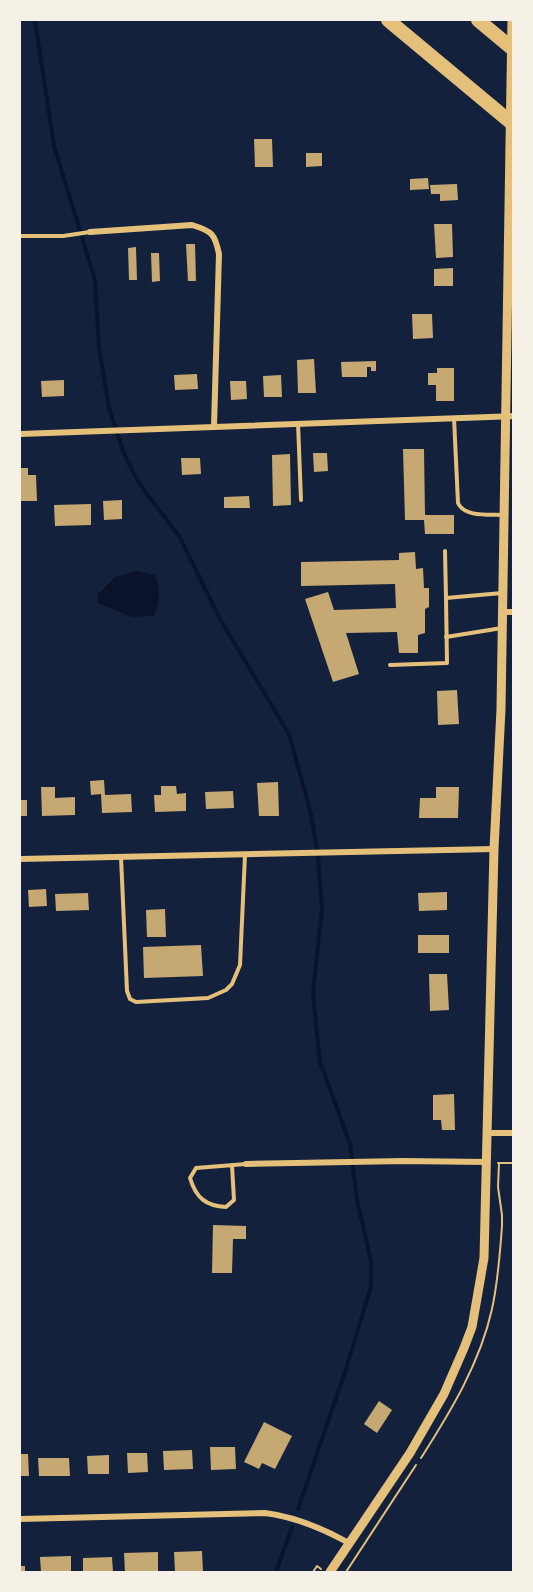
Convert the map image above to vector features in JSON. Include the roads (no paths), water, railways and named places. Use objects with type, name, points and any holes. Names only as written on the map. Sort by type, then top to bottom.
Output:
[{"type":"highway","points":[[388,20],[513,124]]},
{"type":"highway","points":[[477,20],[513,50]]},
{"type":"street","points":[[327,1571],[349,1543],[415,1444],[444,1394],[472,1327],[481,1281],[487,1162],[494,849],[510,416],[509,175],[512,20]]},
{"type":"street","points":[[90,232],[192,225],[208,229],[216,240],[219,254],[214,426]]},
{"type":"street","points":[[20,434],[510,416]]},
{"type":"street","points":[[503,612],[513,612]]},
{"type":"street","points":[[20,859],[494,849]]},
{"type":"street","points":[[487,1132],[513,1133]]},
{"type":"street","points":[[246,1164],[487,1162]]},
{"type":"street","points":[[20,1519],[266,1513],[303,1521],[327,1530],[349,1543]]},
{"type":"lane","points":[[20,236],[63,236],[90,232]]},
{"type":"lane","points":[[454,418],[460,507],[471,513],[505,515]]},
{"type":"lane","points":[[298,423],[301,500]]},
{"type":"lane","points":[[390,665],[447,663],[445,551]]},
{"type":"lane","points":[[446,598],[503,593]]},
{"type":"lane","points":[[446,637],[502,628]]},
{"type":"lane","points":[[121,857],[127,991],[130,999],[136,1002],[208,998],[232,984],[240,965],[245,854]]},
{"type":"lane","points":[[232,1165],[234,1200],[226,1207],[216,1207],[202,1200],[194,1192],[190,1179],[196,1168],[232,1165],[246,1164]]},
{"type":"water","points":[[137,571],[155,575],[159,595],[154,616],[132,617],[98,603],[98,594],[115,577]]},
{"type":"waterway","points":[[35,20],[54,146],[95,280],[99,348],[109,408],[123,451],[146,493],[179,536],[220,619],[289,734],[310,810],[318,856],[322,908],[313,993],[320,1062],[350,1144],[357,1200],[371,1261],[371,1287],[345,1372],[298,1509]]},
{"type":"waterway","points":[[276,1572],[292,1527]]}]
